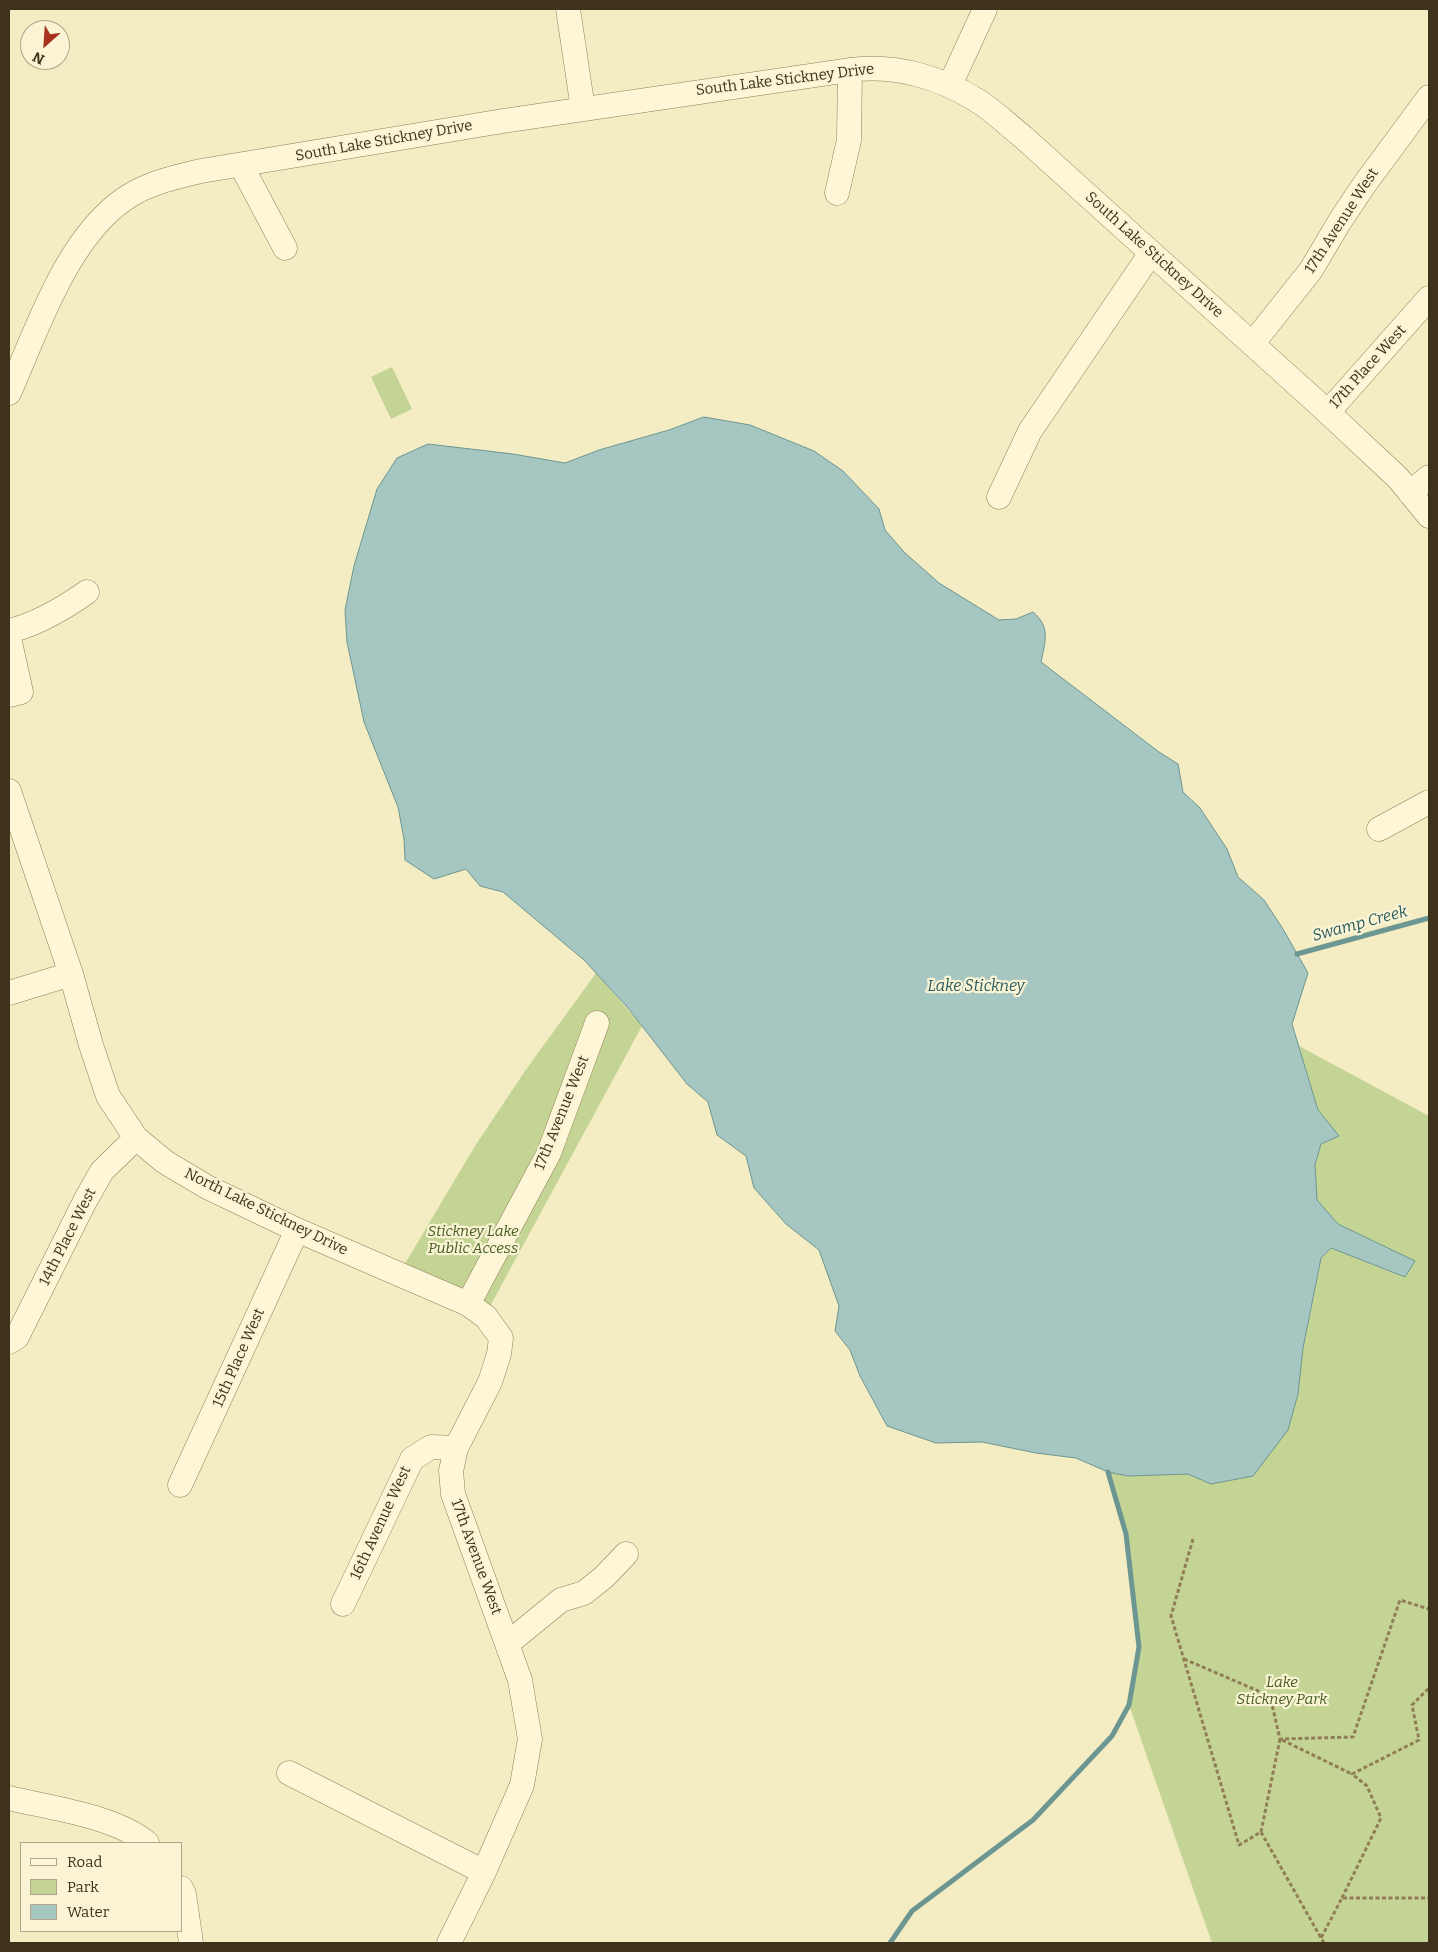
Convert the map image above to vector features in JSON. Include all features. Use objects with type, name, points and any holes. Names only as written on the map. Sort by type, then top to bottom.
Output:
[{"type":"street","points":[[568,9],[583,109]]},
{"type":"street","points":[[950,85],[977,11]]},
{"type":"street","name":"South Lake Stickney Drive","points":[[9,393],[57,284],[82,242],[112,208],[127,197],[159,182],[201,171],[583,109],[850,70],[882,68],[910,72],[950,85],[979,102],[1023,137],[1328,412],[1398,478],[1429,516]]},
{"type":"street","points":[[837,193],[849,140],[850,70]]},
{"type":"street","name":"17th Avenue West","points":[[1253,343],[1311,270],[1359,192],[1429,97]]},
{"type":"street","points":[[241,165],[285,248]]},
{"type":"street","points":[[999,497],[1030,431],[1152,253]]},
{"type":"street","name":"17th Place West","points":[[1328,412],[1429,298]]},
{"type":"street","points":[[1410,492],[1429,478]]},
{"type":"street","points":[[9,631],[39,621],[66,607],[87,592]]},
{"type":"street","points":[[9,638],[21,692],[9,695]]},
{"type":"street","name":"North Lake Stickney Drive","points":[[9,791],[71,974],[108,1096],[136,1138],[165,1162],[208,1187],[297,1230],[468,1304]]},
{"type":"street","points":[[1379,829],[1429,802]]},
{"type":"street","points":[[9,993],[71,974]]},
{"type":"street","name":"17th Avenue West","points":[[453,1942],[522,1785],[530,1739],[520,1680],[452,1494],[451,1471],[456,1448],[490,1382],[499,1354],[501,1338],[486,1317],[468,1304],[549,1153],[597,1023]]},
{"type":"street","name":"14th Place West","points":[[9,1342],[17,1337],[84,1201],[102,1171],[136,1138]]},
{"type":"street","name":"15th Place West","points":[[180,1485],[297,1230]]},
{"type":"street","name":"16th Avenue West","points":[[343,1604],[412,1459],[431,1447],[456,1448]]},
{"type":"street","points":[[507,1644],[561,1600],[584,1592],[604,1578],[626,1554]]},
{"type":"street","points":[[289,1773],[484,1872]]},
{"type":"street","points":[[9,1798],[88,1816],[136,1834],[146,1842]]},
{"type":"street","points":[[182,1890],[191,1943]]},
{"type":"path","points":[[1193,1540],[1171,1616],[1239,1845],[1261,1832]]},
{"type":"path","points":[[1280,1739],[1353,1737],[1400,1600],[1429,1609]]},
{"type":"path","points":[[1183,1659],[1270,1696],[1280,1739],[1261,1832],[1324,1943]]},
{"type":"path","points":[[1352,1774],[1419,1740],[1412,1705],[1429,1688]]},
{"type":"path","points":[[1280,1739],[1352,1774],[1367,1786],[1381,1818],[1321,1938]]},
{"type":"path","points":[[1342,1898],[1429,1898]]},
{"type":"green space","points":[[392,367],[412,409],[391,419],[371,377]]},
{"type":"green space","name":"Stickney Lake Public Access","points":[[596,973],[642,1026],[488,1310],[403,1267],[475,1146],[525,1071]]},
{"type":"green space","name":"Lake Stickney Park","points":[[1299,1046],[1429,1116],[1429,1943],[1212,1943],[1129,1705],[1139,1647],[1126,1534],[1108,1472],[1128,1476],[1188,1474],[1211,1484],[1298,1394],[1303,1348],[1321,1258],[1331,1248],[1404,1277],[1415,1262],[1338,1224],[1317,1200],[1315,1165],[1321,1143],[1338,1136],[1318,1110]]},
{"type":"water","name":"Lake Stickney","points":[[704,417],[750,425],[814,451],[843,471],[879,509],[885,530],[904,552],[939,583],[999,620],[1016,619],[1033,612],[1042,623],[1045,635],[1041,662],[1159,752],[1178,764],[1183,792],[1200,808],[1227,849],[1238,877],[1264,900],[1308,973],[1292,1024],[1318,1110],[1339,1136],[1321,1144],[1315,1165],[1317,1200],[1338,1224],[1415,1261],[1405,1277],[1331,1248],[1321,1258],[1303,1348],[1298,1394],[1288,1430],[1253,1476],[1211,1484],[1188,1474],[1128,1476],[1108,1472],[1076,1458],[1036,1453],[982,1442],[936,1443],[887,1426],[860,1376],[850,1350],[835,1331],[839,1306],[819,1250],[786,1224],[754,1188],[746,1156],[717,1135],[708,1102],[687,1084],[628,1008],[584,960],[503,892],[480,886],[466,869],[434,879],[405,860],[404,839],[398,807],[364,722],[347,642],[345,610],[354,566],[377,489],[397,458],[428,444],[513,454],[565,463],[599,450],[669,430]]},
{"type":"waterway","name":"Swamp Creek","points":[[1297,954],[1429,918]]},
{"type":"waterway","points":[[890,1943],[912,1911],[1033,1820],[1112,1736],[1129,1705],[1139,1647],[1126,1534],[1108,1472]]}]
